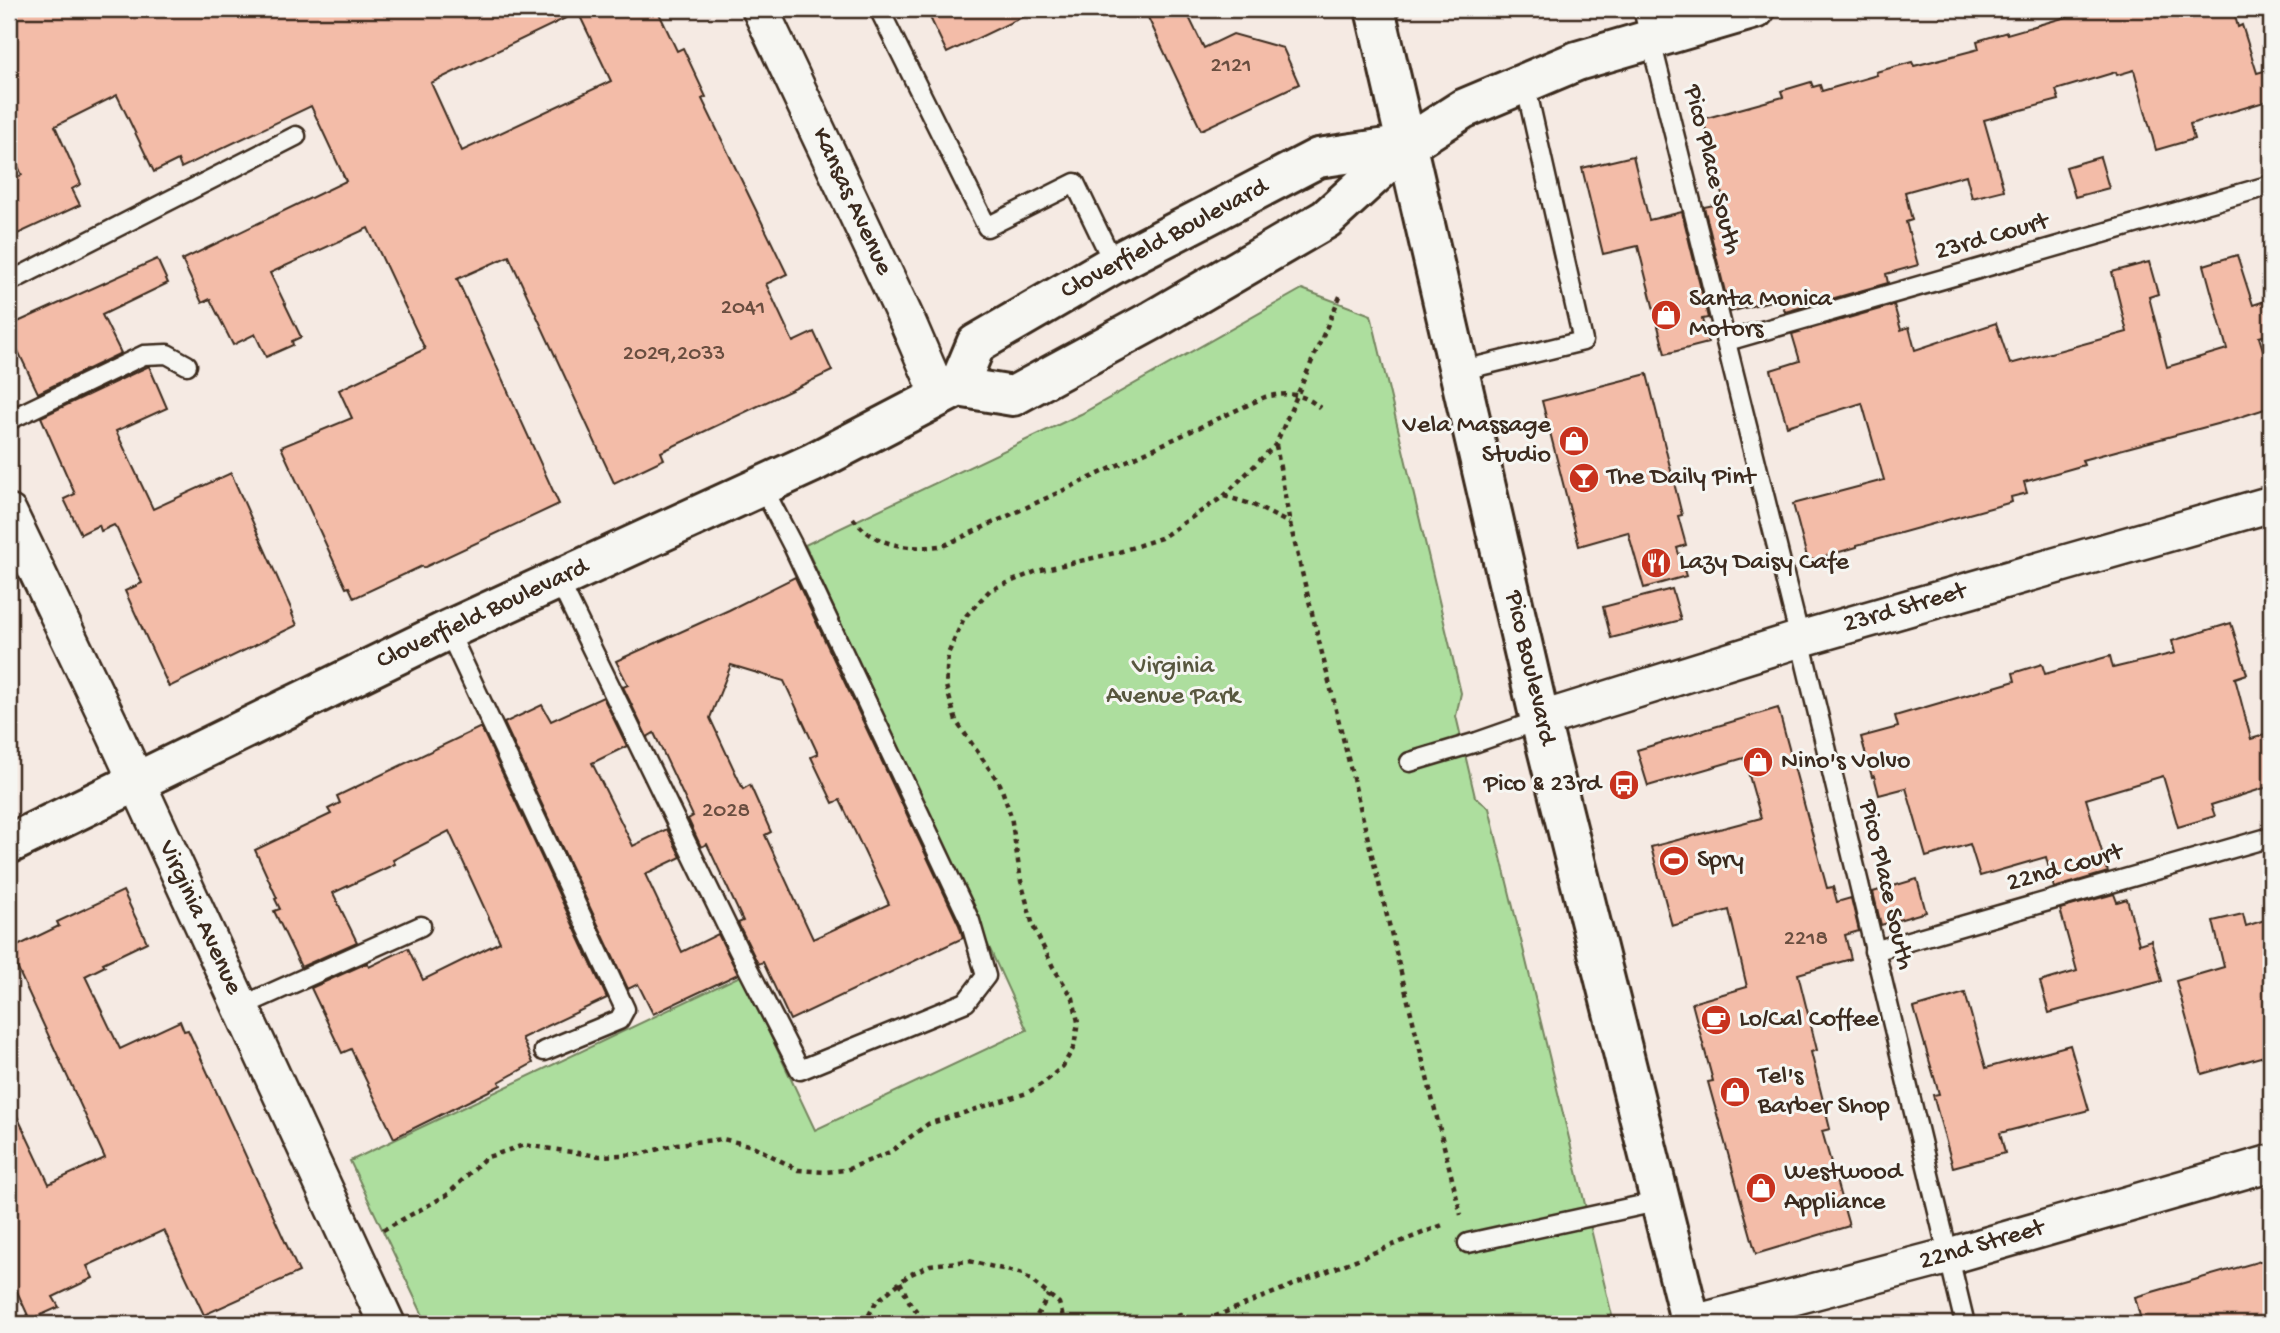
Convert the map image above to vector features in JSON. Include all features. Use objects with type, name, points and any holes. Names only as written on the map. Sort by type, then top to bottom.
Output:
[{"type":"main road","name":"Pico Boulevard","points":[[1375,9],[1540,720],[1691,1324]]},
{"type":"main road","name":"Cloverfield Boulevard","points":[[9,844],[448,630],[812,463],[949,392],[1013,396],[1153,320],[1326,219],[1407,145],[1463,109],[1577,61],[1647,24],[1755,9]]},
{"type":"main road","name":"Cloverfield Boulevard","points":[[949,392],[976,345],[1114,264],[1318,158],[1407,145]]},
{"type":"street","name":"Kansas Avenue","points":[[760,9],[909,325],[949,392]]},
{"type":"street","name":"23rd Street","points":[[1540,720],[1800,639],[2271,504]]},
{"type":"street","name":"Virginia Avenue","points":[[9,513],[387,1324]]},
{"type":"street","name":"22nd Street","points":[[1691,1324],[1949,1256],[2271,1163]]},
{"type":"lane","points":[[879,9],[987,227],[1075,183],[1114,264]]},
{"type":"lane","name":"Pico Place South","points":[[1647,24],[1800,639],[1965,1324]]},
{"type":"lane","points":[[1459,371],[1583,341],[1525,83]]},
{"type":"lane","points":[[9,282],[296,136]]},
{"type":"lane","name":"23rd Court","points":[[1727,341],[2271,185]]},
{"type":"lane","points":[[9,420],[144,355],[167,355],[187,365]]},
{"type":"lane","points":[[558,579],[738,949],[800,1070],[966,1002],[986,976],[970,921],[762,486]]},
{"type":"lane","points":[[448,630],[625,1009],[619,1020],[544,1051]]},
{"type":"lane","points":[[1410,762],[1540,720]]},
{"type":"lane","name":"22nd Court","points":[[1874,951],[2271,837]]},
{"type":"lane","points":[[240,1007],[421,926]]},
{"type":"lane","points":[[1468,1243],[1661,1201]]},
{"type":"path","points":[[351,1247],[447,1195],[485,1158],[524,1145],[599,1156],[641,1154],[677,1144],[723,1139],[753,1146],[798,1170],[846,1170],[890,1152],[928,1124],[1027,1093],[1063,1066],[1074,1048],[1078,1022],[1073,998],[1053,967],[1033,926],[1021,881],[1011,816],[1000,784],[956,721],[946,686],[948,654],[964,618],[990,590],[1037,571],[1119,552],[1161,538],[1224,496],[1276,444],[1341,294]]},
{"type":"path","points":[[853,518],[860,527],[883,543],[926,548],[945,545],[1254,401],[1280,393],[1311,399],[1320,408]]},
{"type":"path","points":[[1276,444],[1290,524],[1468,1243]]},
{"type":"path","points":[[1224,496],[1251,504],[1290,524]]},
{"type":"path","points":[[1196,1324],[1462,1217]]},
{"type":"path","points":[[864,1324],[876,1302],[909,1275],[930,1265],[969,1261],[1023,1274],[1059,1303],[1065,1324]]},
{"type":"path","points":[[900,1282],[910,1303],[927,1324]]},
{"type":"path","points":[[1032,1324],[1049,1295]]},
{"type":"path","points":[[1158,1324],[1180,1314],[1184,1324]]},
{"type":"green space","name":"Virginia Avenue Park","points":[[1302,289],[1371,315],[1461,693],[1456,716],[1475,797],[1489,808],[1614,1324],[427,1324],[350,1161],[742,975],[815,1130],[1027,1030],[805,545],[1081,414]]},
{"type":"building","points":[[9,9],[657,9],[677,51],[683,48],[706,97],[702,99],[787,274],[766,284],[793,342],[814,332],[832,371],[661,452],[664,459],[614,483],[509,256],[457,279],[559,504],[354,598],[349,587],[346,588],[281,447],[352,418],[339,390],[425,349],[368,228],[270,273],[301,337],[292,341],[293,345],[266,357],[255,334],[233,345],[210,299],[202,303],[182,260],[346,181],[311,106],[181,168],[178,160],[154,172],[117,95],[55,126],[81,184],[72,189],[80,205],[9,238],[9,181],[22,175],[9,146]],"holes":[[[578,12],[611,81],[462,151],[431,83]]]},
{"type":"building","points":[[926,9],[1039,9],[947,53]]},
{"type":"building","points":[[1144,9],[1170,9],[1188,15],[1204,48],[1233,34],[1283,48],[1299,84],[1201,130]]},
{"type":"building","points":[[2094,9],[2233,9],[2238,27],[2242,25],[2257,73],[2271,69],[2271,100],[2190,124],[2194,139],[2156,150],[2134,70],[2117,75],[2116,72],[2056,90],[2059,100],[1984,120],[2004,190],[1972,198],[1966,175],[1905,192],[1912,220],[1906,222],[1918,265],[1886,274],[1888,283],[1785,312],[1781,298],[1730,312],[1704,207],[1724,203],[1703,119],[1783,97],[1781,91],[1811,82],[1813,87],[1820,85],[1822,91],[1912,62],[1914,66],[1979,49],[1977,41]]},
{"type":"building","points":[[1633,156],[1649,220],[1682,212],[1708,318],[1702,319],[1708,343],[1665,354],[1638,246],[1603,254],[1582,168]]},
{"type":"building","points":[[2100,157],[2109,188],[2075,197],[2066,167]]},
{"type":"building","points":[[2237,255],[2253,305],[2271,299],[2271,334],[2259,337],[2271,376],[2271,407],[2082,460],[2084,465],[2024,482],[2027,493],[2011,497],[2012,502],[1808,561],[1793,504],[1884,480],[1862,403],[1787,426],[1771,370],[1800,361],[1792,334],[1894,305],[1901,330],[1909,327],[1915,350],[1996,323],[2010,364],[2127,332],[2112,272],[2149,262],[2158,294],[2149,297],[2167,367],[2227,349],[2204,265]]},
{"type":"building","points":[[157,259],[168,283],[102,315],[121,353],[38,393],[9,332],[9,326]]},
{"type":"building","points":[[149,366],[167,408],[116,431],[153,509],[231,473],[297,625],[169,687],[125,591],[142,583],[117,529],[114,525],[101,531],[99,525],[81,534],[64,499],[75,494],[41,417]]},
{"type":"building","points":[[1647,374],[1682,515],[1678,516],[1686,545],[1677,548],[1686,576],[1644,588],[1628,532],[1579,546],[1542,401]]},
{"type":"building","points":[[795,577],[963,938],[790,1020],[763,962],[758,964],[738,923],[743,921],[707,844],[701,847],[688,819],[693,816],[654,733],[647,737],[623,687],[628,685],[616,661]],"holes":[[[731,665],[784,681],[818,754],[811,757],[833,803],[840,800],[889,904],[813,939],[765,835],[771,832],[750,785],[743,789],[710,718]]]},
{"type":"building","points":[[1672,589],[1681,620],[1611,638],[1603,607]]},
{"type":"building","points":[[2231,623],[2247,674],[2235,678],[2251,739],[2271,733],[2271,786],[2211,805],[2215,816],[2178,827],[2163,776],[2086,799],[2108,872],[2054,888],[2046,857],[1980,876],[1970,844],[1926,857],[1906,788],[1879,795],[1861,737],[1898,727],[1895,716],[2015,681],[2013,673],[2042,664],[2045,674],[2110,656],[2113,668],[2175,653],[2172,641]]},
{"type":"building","points":[[603,697],[627,746],[592,763],[633,846],[667,829],[681,857],[645,874],[682,952],[718,934],[738,974],[653,1014],[638,984],[628,989],[504,723],[542,705],[551,721]]},
{"type":"building","points":[[1778,708],[1827,888],[1833,887],[1837,902],[1851,898],[1859,931],[1845,935],[1851,959],[1798,974],[1817,1050],[1811,1052],[1830,1129],[1822,1131],[1849,1226],[1756,1254],[1708,1082],[1713,1081],[1692,1003],[1747,987],[1729,910],[1672,926],[1651,847],[1761,818],[1744,758],[1648,786],[1637,750]]},
{"type":"building","points":[[481,727],[607,998],[522,1038],[533,1063],[499,1082],[501,1085],[394,1138],[351,1049],[342,1053],[311,988],[367,963],[369,967],[408,948],[423,980],[500,942],[449,831],[393,860],[395,864],[333,893],[357,942],[301,967],[274,911],[280,909],[275,899],[277,898],[255,850],[331,814],[328,809],[340,803],[337,796]]},
{"type":"building","points":[[1917,879],[1926,912],[1881,925],[1873,892]]},
{"type":"building","points":[[123,891],[147,942],[103,963],[105,966],[85,976],[120,1049],[180,1021],[184,1031],[188,1030],[299,1272],[204,1315],[164,1230],[87,1266],[93,1278],[53,1297],[59,1307],[30,1320],[9,1274],[9,1099],[49,1184],[105,1158],[9,950],[59,926],[57,922]]},
{"type":"building","points":[[2114,894],[2117,902],[2127,899],[2139,944],[2151,940],[2162,981],[2080,1002],[2081,1004],[2049,1013],[2040,982],[2077,971],[2060,909]]},
{"type":"building","points":[[2243,914],[2246,926],[2271,918],[2271,1054],[2202,1074],[2176,981],[2224,967],[2213,921]]},
{"type":"building","points":[[1965,993],[1986,1068],[2070,1045],[2089,1110],[2000,1133],[2005,1153],[1953,1167],[1933,1095],[1939,1094],[1914,1008]]},
{"type":"building","points":[[2271,1258],[2271,1324],[2142,1324],[2135,1297]]},
{"type":"place","name":"Santa Monica Motors","points":[[1666,315]]},
{"type":"place","name":"Vela Massage Studio","points":[[1574,441]]},
{"type":"place","name":"The Daily Pint","points":[[1584,478]]},
{"type":"place","name":"Lazy Daisy Cafe","points":[[1656,563]]},
{"type":"place","name":"Nino's Volvo","points":[[1758,762]]},
{"type":"place","name":"Pico & 23rd","points":[[1624,785]]},
{"type":"place","name":"Spry","points":[[1674,861]]},
{"type":"place","name":"Lo/Cal Coffee","points":[[1716,1020]]},
{"type":"place","name":"Tel's Barber Shop","points":[[1735,1092]]},
{"type":"place","name":"Westwood Appliance","points":[[1761,1188]]}]
